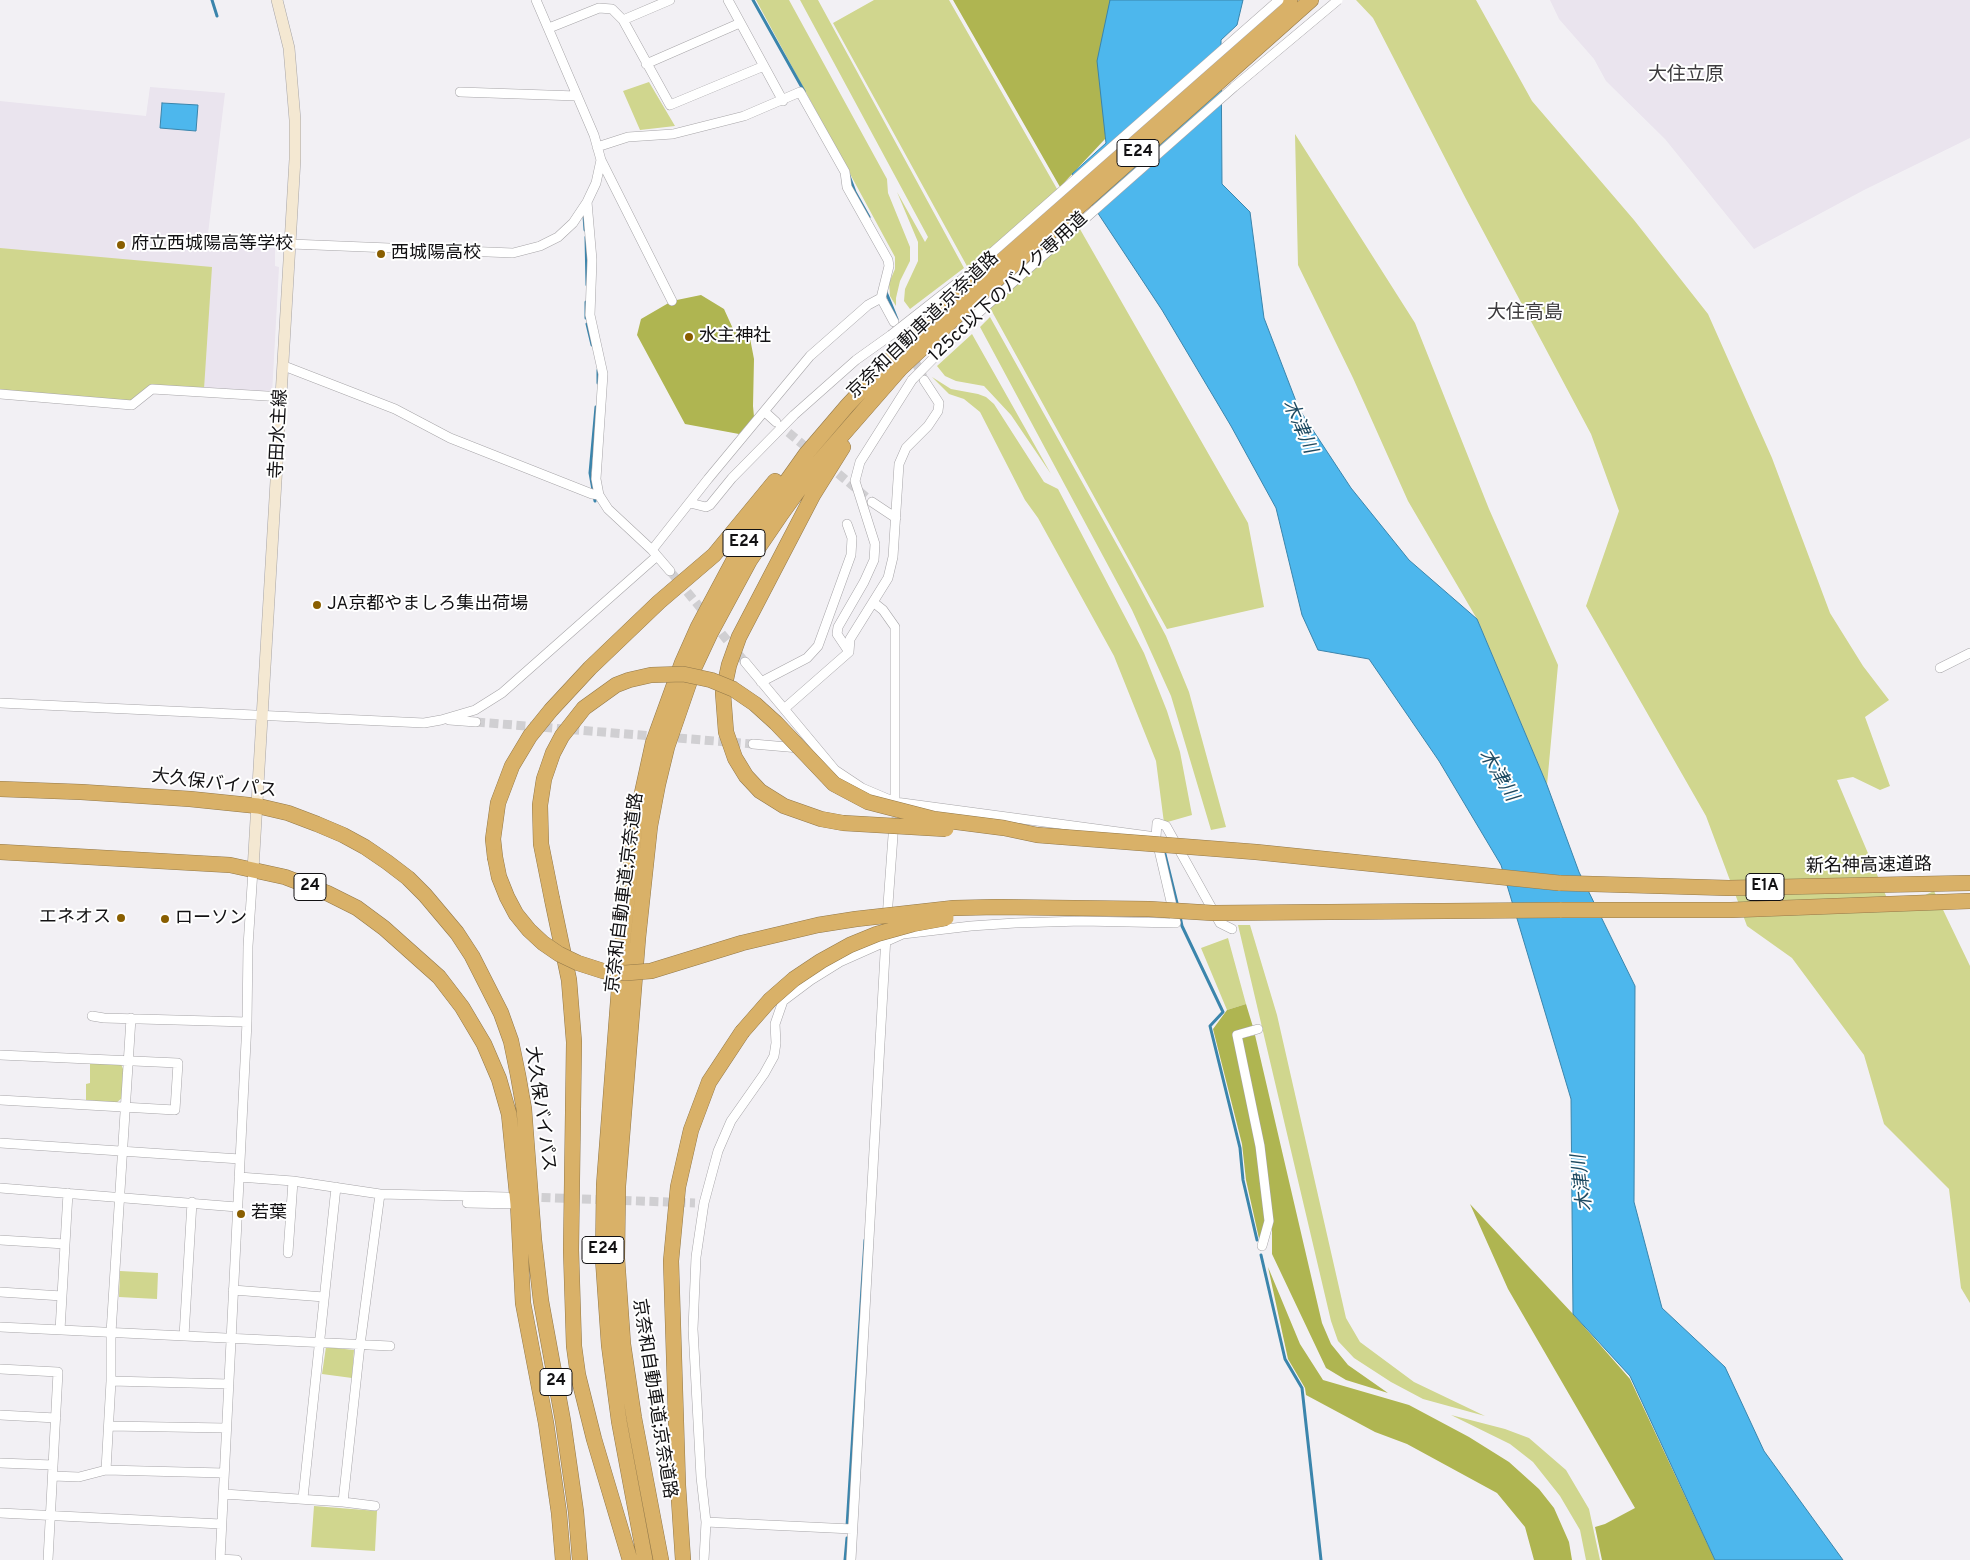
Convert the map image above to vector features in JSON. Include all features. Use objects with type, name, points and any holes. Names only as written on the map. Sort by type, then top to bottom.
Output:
[{"type":"highway","name":"京奈和自動車道;京奈道路","points":[[645,1560],[608,1345],[603,1259],[606,1146],[631,937],[658,784],[668,747],[695,666],[750,560],[818,463],[900,369],[963,301],[1290,0]]},
{"type":"highway","name":"京奈和自動車道;京奈道路","points":[[661,1560],[628,1382],[617,1258],[618,1195],[631,937],[631,851],[638,807],[653,743],[682,663],[698,627],[738,552],[769,506],[806,454],[888,361],[963,301],[1311,0]]},
{"type":"highway","points":[[1264,42],[1320,0]]},
{"type":"highway","points":[[900,369],[837,455],[813,495],[739,637],[728,665],[723,693],[726,732],[736,758],[746,776],[760,790],[784,806],[820,819],[843,823],[1037,835]]},
{"type":"highway","points":[[847,406],[801,448],[714,554],[659,602],[590,668],[530,736],[512,766],[498,803],[493,839],[499,877],[516,914],[529,930],[559,954],[578,963],[603,971],[617,972],[651,971],[742,943],[818,925],[911,912],[997,907],[1149,909]]},
{"type":"highway","points":[[630,1560],[594,1439],[578,1375],[574,1346],[571,1250],[574,1042],[569,980],[541,844],[540,805],[544,779],[553,753],[572,721],[599,696],[629,680],[651,675],[683,674],[711,680],[733,689],[755,704],[776,722],[834,784],[868,802],[934,819],[1004,828],[1037,835]]},
{"type":"highway","name":"大久保バイパス","points":[[0,789],[190,799],[258,806],[288,813],[343,835],[364,847],[408,878],[441,913],[472,956],[500,1013],[511,1041],[524,1109],[540,1293],[566,1440],[576,1512],[580,1560]]},
{"type":"highway","name":"新名神高速道路","points":[[1037,835],[1256,852],[1559,883],[1738,888],[1970,883]]},
{"type":"highway","name":"大久保バイパス","points":[[0,852],[230,865],[285,877],[327,893],[357,908],[384,928],[439,977],[466,1014],[484,1044],[499,1079],[509,1114],[513,1200],[523,1303],[546,1424],[563,1560]]},
{"type":"highway","name":"新名神高速道路","points":[[1149,909],[1213,913],[1731,910],[1970,901]]},
{"type":"highway","points":[[683,1560],[678,1485],[671,1271],[678,1187],[691,1130],[709,1082],[742,1032],[770,1000],[794,979],[835,953],[877,934],[913,924],[960,915],[1010,911],[1149,909]]},
{"type":"main road","name":"寺田水主線","points":[[254,870],[283,397],[295,158],[295,120],[289,48],[277,0]]},
{"type":"street","points":[[536,0],[578,96],[601,160],[672,301]]},
{"type":"street","points":[[623,20],[670,0]]},
{"type":"street","points":[[728,0],[783,101]]},
{"type":"street","name":"125cc以下のバイク専用道","points":[[690,503],[706,507],[710,506],[732,478],[794,415],[856,360],[961,280],[1279,0]]},
{"type":"street","name":"125cc以下のバイク専用道","points":[[849,652],[838,634],[838,626],[864,582],[874,560],[875,544],[855,482],[860,462],[912,380],[938,351],[976,314],[1234,87],[1338,0]]},
{"type":"street","points":[[549,28],[612,4],[623,20],[670,105],[764,66]]},
{"type":"street","points":[[646,64],[740,23]]},
{"type":"street","points":[[460,92],[578,96]]},
{"type":"street","points":[[597,148],[628,137],[673,134],[744,116],[783,101],[800,92],[845,172],[847,187],[888,260],[890,266],[881,298],[894,322]]},
{"type":"street","points":[[291,244],[514,253],[540,246],[558,237],[573,223],[587,202],[596,183],[601,160]]},
{"type":"street","points":[[587,202],[592,260],[590,316],[603,374],[596,479],[599,495],[608,509],[670,571]]},
{"type":"street","points":[[0,704],[424,723],[474,710],[502,693],[654,553],[708,479],[810,356],[868,305],[881,298]]},
{"type":"street","points":[[284,366],[395,409],[450,438],[592,494],[599,495]]},
{"type":"street","points":[[784,709],[849,652],[850,639],[888,578],[893,557],[899,464],[906,448],[928,426],[938,411],[939,403],[924,380]]},
{"type":"street","points":[[0,394],[132,405],[152,389],[283,397]]},
{"type":"street","points":[[765,412],[776,422]]},
{"type":"street","points":[[872,502],[896,518]]},
{"type":"street","points":[[761,682],[807,658],[818,646],[851,555],[852,538],[847,524]]},
{"type":"street","points":[[851,1560],[895,802],[895,626],[884,610],[873,602]]},
{"type":"street","points":[[1940,668],[1970,653]]},
{"type":"street","points":[[745,662],[835,770],[862,788],[895,802],[1156,837]]},
{"type":"street","points":[[441,720],[476,722]]},
{"type":"street","points":[[753,744],[817,749]]},
{"type":"street","points":[[704,1560],[706,1522],[701,1477],[693,1329],[700,1203],[718,1151],[731,1121],[764,1074],[774,1056],[776,1043],[775,1024],[783,1001],[811,980],[840,962],[903,934],[989,925],[1082,921],[1176,923],[1156,837],[1156,823],[1166,826],[1220,923],[1232,928]]},
{"type":"street","points":[[237,1560],[220,1559],[247,1022],[248,946],[254,870]]},
{"type":"street","points":[[92,1016],[104,1018],[247,1022]]},
{"type":"street","points":[[106,1470],[111,1381],[111,1333],[132,1018]]},
{"type":"street","points":[[1258,1029],[1237,1035],[1260,1146],[1269,1221],[1262,1246]]},
{"type":"street","points":[[0,1055],[178,1063],[175,1110],[0,1100]]},
{"type":"street","points":[[0,1143],[240,1159]]},
{"type":"street","points":[[239,1177],[293,1181],[380,1194],[452,1196],[458,1202],[513,1200]]},
{"type":"street","points":[[288,1252],[293,1181]]},
{"type":"street","points":[[303,1498],[336,1187]]},
{"type":"street","points":[[0,1188],[237,1207]]},
{"type":"street","points":[[60,1330],[68,1193]]},
{"type":"street","points":[[343,1502],[360,1345],[380,1194]]},
{"type":"street","points":[[184,1336],[192,1202]]},
{"type":"street","points":[[0,1240],[65,1244]]},
{"type":"street","points":[[233,1290],[324,1297]]},
{"type":"street","points":[[0,1292],[62,1296]]},
{"type":"street","points":[[0,1327],[390,1346]]},
{"type":"street","points":[[0,1369],[58,1372],[48,1560]]},
{"type":"street","points":[[111,1381],[229,1384]]},
{"type":"street","points":[[0,1416],[56,1418]]},
{"type":"street","points":[[109,1426],[226,1428]]},
{"type":"street","points":[[0,1463],[53,1465]]},
{"type":"street","points":[[52,1476],[79,1477],[106,1470],[224,1473]]},
{"type":"street","points":[[224,1494],[303,1498],[375,1506]]},
{"type":"street","points":[[0,1513],[221,1524]]},
{"type":"street","points":[[706,1522],[852,1529]]},
{"type":"shaded area","points":[[1550,0],[1970,0],[1970,138],[1864,190],[1754,249],[1665,139],[1606,81],[1594,59],[1559,19]]},
{"type":"shaded area","name":"府立西城陽高等学校","points":[[150,87],[225,93],[207,242],[275,248],[275,266],[279,267],[272,394],[0,392],[0,101],[146,116]]},
{"type":"green space","points":[[756,0],[789,0],[887,179],[888,193],[910,247],[910,261],[900,281],[896,306],[890,296],[889,283],[895,269],[895,257]]},
{"type":"green space","points":[[800,0],[818,0],[964,268],[910,309],[904,301],[905,289],[918,261],[918,242],[897,192],[925,242],[928,237]]},
{"type":"green space","points":[[874,0],[949,0],[1248,523],[1264,607],[1167,629],[833,23]]},
{"type":"green space","points":[[953,0],[1114,0],[1105,139],[1060,187]]},
{"type":"green space","points":[[1356,0],[1476,0],[1532,101],[1634,220],[1708,314],[1772,458],[1830,613],[1863,666],[1889,700],[1865,717],[1890,786],[1880,790],[1853,777],[1837,780],[1892,910],[1934,891],[1970,966],[1970,1303],[1961,1288],[1949,1189],[1884,1124],[1864,1055],[1792,958],[1747,926],[1706,816],[1586,606],[1619,511],[1591,434],[1466,199],[1373,18]]},
{"type":"green space","points":[[649,82],[675,126],[640,130],[623,91]]},
{"type":"green space","points":[[1295,134],[1415,323],[1489,509],[1558,665],[1547,785],[1477,619],[1408,501],[1353,378],[1298,265]]},
{"type":"green space","points":[[0,248],[212,267],[204,389],[152,385],[132,402],[0,392]]},
{"type":"green space","points":[[701,295],[724,309],[734,331],[749,333],[754,359],[754,417],[739,434],[685,424],[637,335],[641,319],[672,301]]},
{"type":"green space","points":[[990,317],[1166,636],[1189,692],[1226,827],[1211,830],[1171,696],[1132,610],[980,327]]},
{"type":"green space","points":[[972,334],[1051,474],[1011,415],[984,386],[956,381],[945,376],[937,366]]},
{"type":"green space","points":[[932,377],[951,389],[978,394],[986,397],[994,404],[1044,482],[1058,489],[1144,653],[1167,711],[1180,752],[1192,815],[1164,823],[1156,761],[1114,656],[1038,518],[1025,500],[980,412],[964,399],[949,394]]},
{"type":"green space","points":[[1238,925],[1250,925],[1277,1015],[1346,1318],[1360,1342],[1414,1382],[1485,1416],[1423,1399],[1391,1382],[1354,1358],[1338,1341],[1331,1321]]},
{"type":"green space","points":[[1228,938],[1246,1004],[1227,1010],[1201,948]]},
{"type":"green space","points":[[1246,1004],[1253,1027],[1233,1032],[1257,1147],[1266,1224],[1260,1243],[1246,1180],[1242,1144],[1213,1029],[1227,1010]]},
{"type":"green space","points":[[1255,1035],[1322,1323],[1331,1344],[1348,1365],[1388,1393],[1346,1380],[1326,1368],[1272,1254],[1272,1220],[1241,1038]]},
{"type":"green space","points":[[90,1063],[121,1064],[123,1069],[122,1098],[116,1103],[86,1100],[86,1084],[90,1083]]},
{"type":"green space","points":[[1470,1204],[1573,1314],[1630,1379],[1715,1560],[1602,1560],[1595,1527],[1605,1524],[1635,1508],[1508,1289]]},
{"type":"green space","points":[[1268,1267],[1300,1344],[1323,1380],[1409,1405],[1469,1437],[1509,1462],[1539,1489],[1554,1508],[1569,1542],[1572,1560],[1534,1560],[1525,1527],[1497,1493],[1407,1444],[1375,1432],[1306,1395],[1305,1388],[1288,1359]]},
{"type":"green space","points":[[120,1271],[158,1273],[157,1299],[119,1297]]},
{"type":"green space","points":[[326,1347],[354,1350],[352,1378],[322,1374]]},
{"type":"green space","points":[[1451,1415],[1505,1429],[1529,1438],[1566,1470],[1589,1509],[1600,1560],[1586,1560],[1580,1530],[1560,1496],[1533,1462],[1510,1444]]},
{"type":"green space","points":[[314,1506],[377,1511],[375,1551],[311,1547]]},
{"type":"water","name":"木津川","points":[[1110,0],[1243,0],[1237,25],[1221,40],[1222,184],[1250,212],[1264,318],[1299,409],[1351,488],[1409,560],[1477,619],[1547,785],[1579,872],[1635,986],[1634,1202],[1662,1308],[1725,1367],[1764,1451],[1843,1560],[1715,1560],[1630,1376],[1573,1314],[1571,1099],[1501,865],[1439,761],[1369,659],[1318,650],[1302,615],[1276,508],[1231,426],[1162,310],[1072,174],[1106,143],[1097,61]]},
{"type":"water","points":[[162,103],[198,105],[196,131],[160,128]]},
{"type":"waterway","points":[[212,0],[217,16]]},
{"type":"waterway","points":[[753,0],[804,91]]},
{"type":"waterway","points":[[848,173],[855,192],[869,217]]},
{"type":"waterway","points":[[584,216],[585,230]]},
{"type":"waterway","points":[[586,237],[587,285]]},
{"type":"waterway","points":[[886,292],[897,319]]},
{"type":"waterway","points":[[586,302],[586,318]]},
{"type":"waterway","points":[[587,324],[592,345]]},
{"type":"waterway","points":[[598,370],[598,383]]},
{"type":"waterway","points":[[595,501],[590,473],[596,407]]},
{"type":"waterway","points":[[1164,850],[1178,907]]},
{"type":"waterway","points":[[1180,916],[1182,926],[1223,1012],[1210,1026],[1240,1148],[1243,1180],[1257,1240]]},
{"type":"waterway","points":[[847,1526],[865,1240]]},
{"type":"waterway","points":[[1261,1255],[1285,1359],[1302,1388],[1321,1560]]},
{"type":"waterway","points":[[845,1560],[847,1538]]},
{"type":"tunnel","points":[[896,324],[923,377]]},
{"type":"tunnel","points":[[778,424],[812,452]]},
{"type":"tunnel","points":[[828,465],[872,502]]},
{"type":"tunnel","points":[[670,571],[745,662]]},
{"type":"tunnel","points":[[476,722],[753,744]]},
{"type":"tunnel","points":[[528,1197],[695,1203]]},
{"type":"place","name":"府立西城陽高等学校","points":[[121,245]]},
{"type":"place","name":"西城陽高校","points":[[381,254]]},
{"type":"place","name":"水主神社","points":[[689,337]]},
{"type":"place","name":"JA京都やましろ集出荷場","points":[[317,605]]},
{"type":"place","name":"エネオス","points":[[121,918]]},
{"type":"place","name":"ローソン","points":[[165,919]]},
{"type":"place","name":"若葉","points":[[241,1214]]},
{"type":"district","name":"大住立原","points":[[1686,76]]},
{"type":"district","name":"大住高島","points":[[1525,314]]}]
